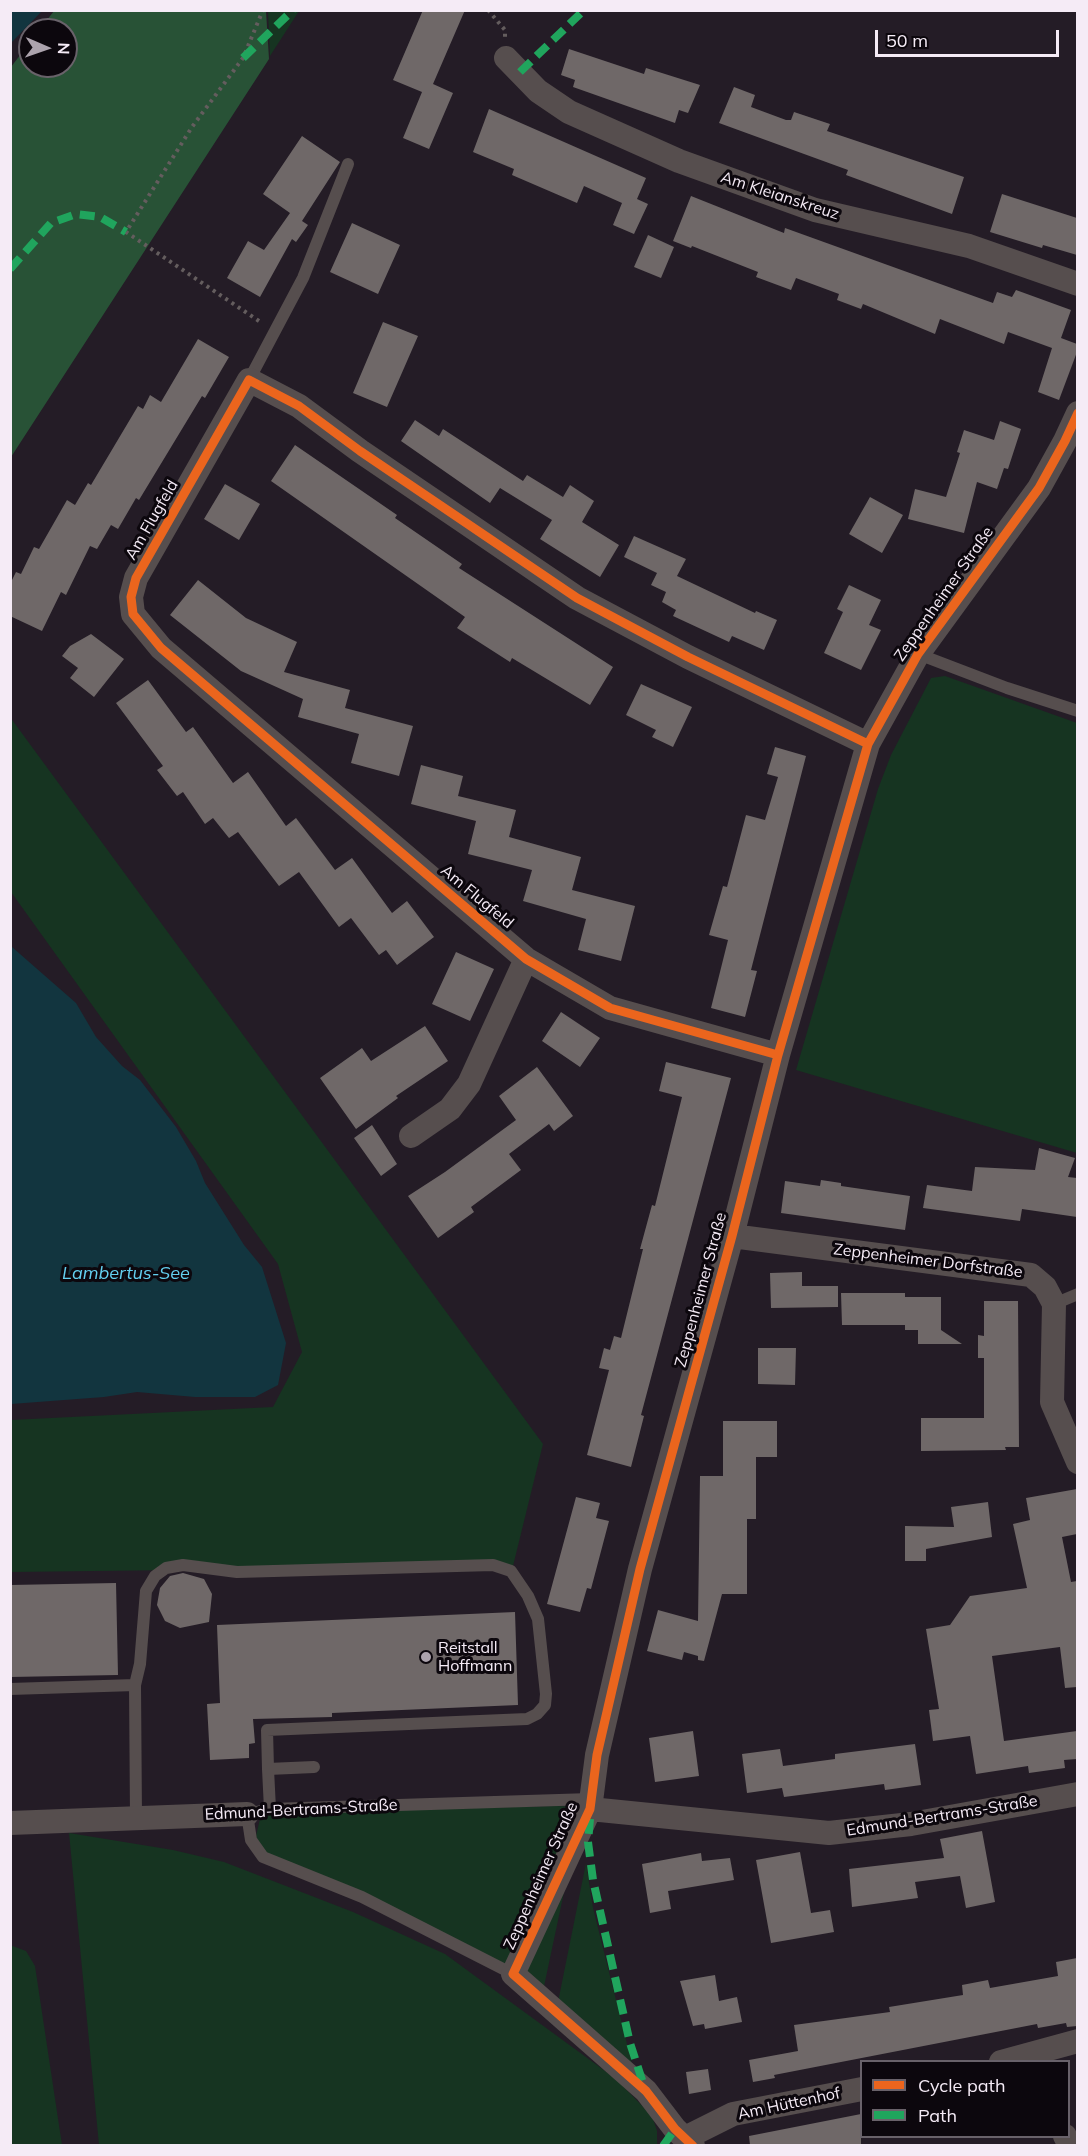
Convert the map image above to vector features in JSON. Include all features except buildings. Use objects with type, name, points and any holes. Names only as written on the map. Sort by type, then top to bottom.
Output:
[{"type":"street","name":"Am Kleianskreuz","points":[[506,58],[538,91],[570,112],[679,161],[815,210],[969,246],[1077,284]]},
{"type":"street","points":[[249,380],[299,406],[360,451],[577,598],[688,657],[868,744]]},
{"type":"street","name":"Am Flugfeld","points":[[249,380],[136,578],[131,597],[133,614],[161,648],[526,959],[610,1008],[778,1055]]},
{"type":"street","name":"Zeppenheimer Straße","points":[[689,2142],[646,2091],[513,1974],[590,1804],[597,1755],[640,1569],[732,1236],[778,1055],[868,744],[918,654],[1071,444],[1077,413]]},
{"type":"street","points":[[411,1136],[450,1109],[469,1084],[526,959]]},
{"type":"street","name":"Zeppenheimer Dorfstraße","points":[[732,1236],[1031,1275],[1045,1287],[1054,1304]]},
{"type":"street","points":[[1054,1304],[1052,1402],[1077,1462]]},
{"type":"street","name":"Edmund-Bertrams-Straße","points":[[590,1804],[829,1833],[911,1824],[1077,1794]]},
{"type":"street","name":"Edmund-Bertrams-Straße","points":[[10,1823],[258,1811]]},
{"type":"street","points":[[1014,2060],[1077,2041]]},
{"type":"street","name":"Am Hüttenhof","points":[[689,2142],[734,2115],[860,2089]]},
{"type":"lane","points":[[249,380],[303,278],[348,164]]},
{"type":"lane","name":"Zeppenheimer Straße","points":[[918,654],[1006,688],[1077,711]]},
{"type":"lane","points":[[1054,1304],[1077,1294]]},
{"type":"lane","name":"Zeppenheimer Straße","points":[[135,1685],[140,1664],[146,1592],[155,1576],[166,1568],[183,1565],[237,1572],[493,1565],[511,1571],[528,1596],[538,1619],[546,1695],[545,1705],[537,1714],[527,1719],[267,1730],[268,1769],[251,1840],[263,1857],[362,1897],[513,1974]]},
{"type":"lane","points":[[10,1689],[135,1685],[136,1817]]},
{"type":"lane","points":[[268,1769],[314,1767]]},
{"type":"lane","name":"Edmund-Bertrams-Straße","points":[[258,1811],[590,1804]]},
{"type":"path","points":[[263,10],[243,58],[192,127],[126,232],[274,331]]},
{"type":"green space","points":[[54,11],[266,11],[269,59],[11,457],[11,67],[18,58],[18,78],[78,78],[78,18],[48,18]]},
{"type":"green space","points":[[268,11],[299,11],[270,56]]},
{"type":"green space","points":[[945,676],[1077,723],[1077,1153],[796,1070],[878,789],[891,755],[931,678]]},
{"type":"green space","points":[[10,717],[543,1444],[513,1566],[11,1572],[11,1420],[273,1407],[302,1352],[278,1264],[11,892]]},
{"type":"green space","points":[[582,1807],[542,1996],[478,1954],[263,1851],[256,1836],[260,1819],[268,1813]]},
{"type":"green space","points":[[69,1833],[173,1850],[224,1862],[353,1912],[445,1954],[616,2079],[652,2116],[657,2131],[657,2145],[99,2145]]},
{"type":"green space","points":[[586,1863],[593,1908],[634,2072],[556,2012]]},
{"type":"green space","points":[[10,1945],[26,1951],[35,1966],[62,2145],[11,2145]]},
{"type":"water","points":[[10,11],[42,11],[35,18],[18,18],[18,36],[11,43]]},
{"type":"water","name":"Lambertus-See","points":[[11,940],[12,947],[76,1003],[96,1037],[122,1066],[140,1080],[176,1127],[196,1161],[205,1183],[244,1245],[262,1267],[286,1343],[278,1385],[255,1397],[195,1397],[137,1392],[104,1397],[11,1404]]},
{"type":"marked path","points":[[243,58],[293,10]]},
{"type":"marked path","points":[[520,72],[584,10]]},
{"type":"marked path","points":[[10,269],[51,223],[76,214],[100,217],[126,232]]},
{"type":"marked path","points":[[590,1819],[588,1842],[593,1880],[630,2043],[644,2086]]},
{"type":"marked path","points":[[663,2146],[675,2129]]},
{"type":"cycle path","points":[[778,1055],[610,1008],[526,959],[161,648],[133,614],[131,597],[136,578],[249,380],[299,406],[360,451],[577,598],[688,657],[868,744]]},
{"type":"cycle path","points":[[693,2146],[675,2129],[646,2091],[513,1974],[590,1809],[597,1755],[640,1569],[732,1236],[778,1055],[868,744],[918,654],[1039,488],[1078,413]]},
{"type":"place","name":"Reitstall Hoffmann","points":[[426,1657]]}]
